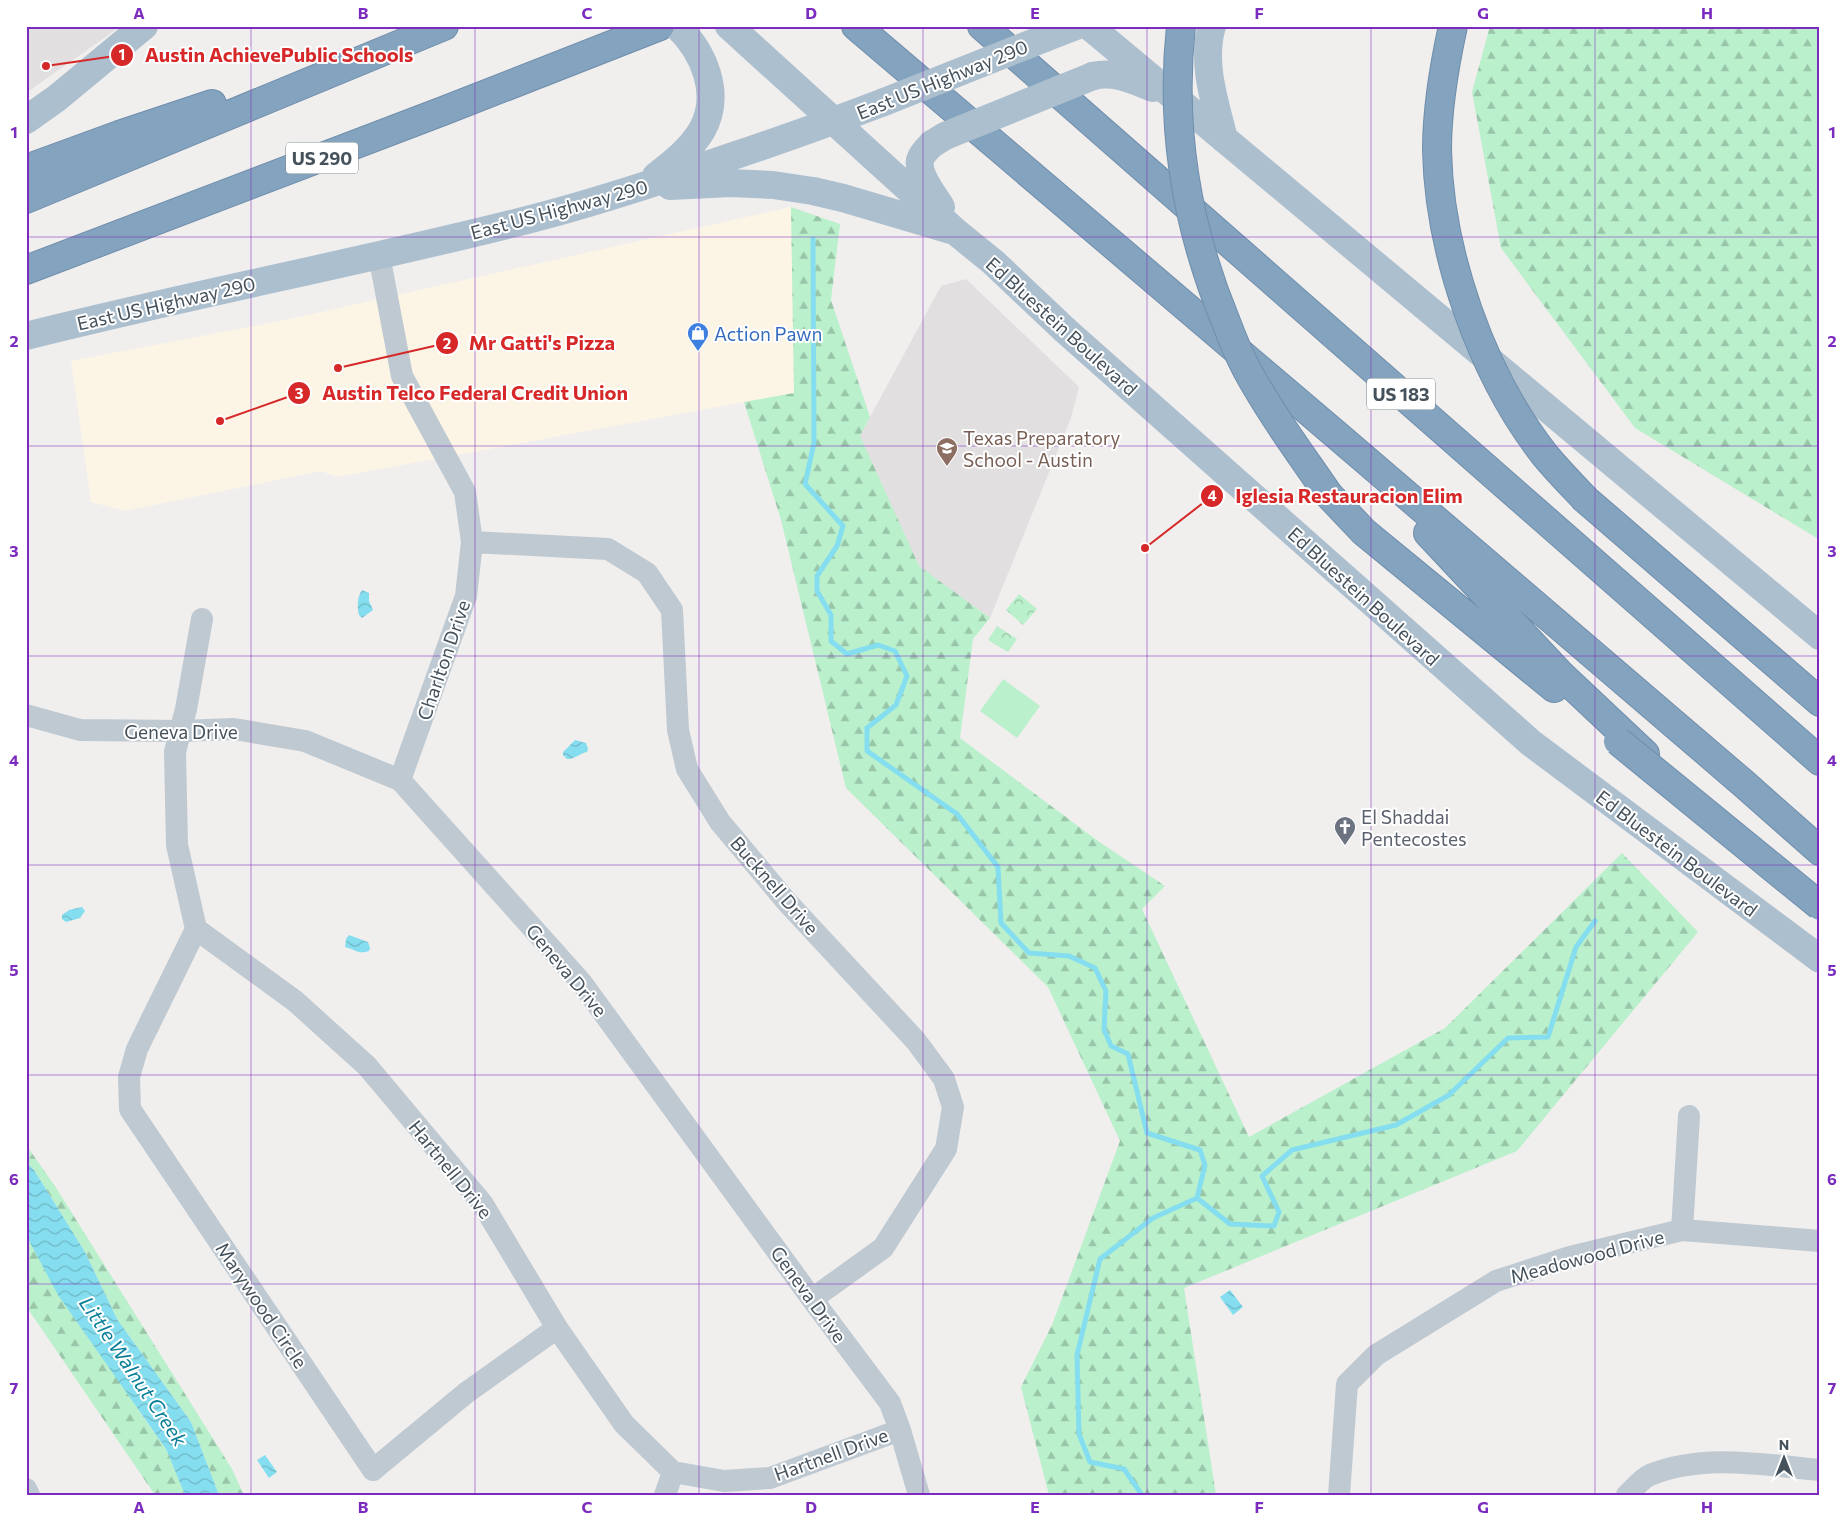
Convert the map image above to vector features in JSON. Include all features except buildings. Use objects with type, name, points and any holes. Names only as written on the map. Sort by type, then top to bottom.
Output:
[{"type":"highway","points":[[26,199],[444,26]]},
{"type":"highway","name":"US 290","points":[[26,270],[660,26]]},
{"type":"highway","points":[[856,26],[1334,432],[1820,851]]},
{"type":"highway","name":"US 183","points":[[982,26],[1820,761]]},
{"type":"highway","points":[[1181,26],[1177,87],[1179,126],[1189,203],[1199,248],[1213,291],[1246,368],[1265,401],[1328,494],[1370,537],[1820,906]]},
{"type":"highway","points":[[1453,26],[1441,83],[1437,150],[1446,235],[1476,333],[1496,375],[1544,454],[1585,500],[1820,702]]},
{"type":"highway","points":[[26,169],[119,135],[275,84],[350,65]]},
{"type":"highway","points":[[1334,432],[1561,675],[1820,917]]},
{"type":"main road","points":[[26,120],[57,98],[144,26]]},
{"type":"main road","points":[[643,187],[681,156],[693,142],[702,129],[709,106],[709,82],[704,61],[688,37],[677,26]]},
{"type":"main road","name":"Ed Bluestein Boulevard","points":[[729,26],[956,232],[993,262],[1074,338],[1531,744],[1820,959]]},
{"type":"main road","name":"East US Highway 290","points":[[26,336],[137,308],[515,223],[643,187],[835,121],[1076,26]]},
{"type":"main road","points":[[1089,26],[1168,94],[1820,636]]},
{"type":"main road","points":[[1212,26],[1208,43],[1208,66],[1212,92],[1224,139]]},
{"type":"main road","points":[[956,232],[923,177],[920,167],[923,154],[932,144],[945,136],[1104,73],[1130,78],[1168,94]]},
{"type":"main road","points":[[643,187],[731,183],[773,185],[843,198],[956,232]]},
{"type":"street","name":"Charlton Drive","points":[[379,255],[402,376],[465,492],[472,542],[466,596],[400,780]]},
{"type":"street","name":"Bucknell Drive","points":[[472,542],[608,549],[647,572],[672,610],[678,730],[687,769],[720,822],[786,900],[916,1041],[944,1079],[953,1107],[946,1149],[883,1248],[812,1299]]},
{"type":"street","points":[[196,929],[177,845],[175,752],[181,731],[202,619]]},
{"type":"street","name":"Geneva Drive","points":[[26,716],[80,730],[181,731],[234,728],[305,741],[400,780],[581,982],[890,1403],[919,1495]]},
{"type":"street","name":"Hartnell Drive","points":[[196,929],[295,1001],[366,1066],[482,1203],[558,1328],[624,1424],[672,1472],[724,1481],[770,1478],[900,1430]]},
{"type":"street","name":"Marywood Circle","points":[[196,929],[137,1049],[129,1077],[130,1109],[373,1470],[466,1393],[558,1328]]},
{"type":"street","points":[[1682,1230],[1689,1116]]},
{"type":"street","name":"Meadowood Drive","points":[[1339,1495],[1347,1384],[1376,1355],[1496,1282],[1570,1257],[1682,1230],[1820,1242]]},
{"type":"street","points":[[1627,1495],[1649,1475],[1694,1463],[1757,1464],[1820,1470]]},
{"type":"street","points":[[665,1495],[672,1472]]},
{"type":"street","points":[[26,1489],[29,1495]]},
{"type":"shaded area","points":[[26,26],[121,26],[26,93]]},
{"type":"shaded area","points":[[791,207],[794,393],[337,477],[321,471],[125,511],[91,502],[71,361],[290,319]]},
{"type":"shaded area","name":"Texas Preparatory School - Austin","points":[[966,279],[1079,387],[1071,418],[990,618],[826,498],[941,286]]},
{"type":"green space","points":[[1490,26],[1820,26],[1820,540],[1635,428],[1501,248],[1472,92]]},
{"type":"green space","points":[[791,207],[840,224],[831,300],[870,417],[860,436],[919,566],[990,618],[973,639],[960,738],[1098,841],[1165,886],[1142,909],[1249,1137],[1445,1028],[1622,853],[1698,932],[1517,1151],[1184,1288],[1216,1495],[1049,1495],[1021,1387],[1052,1325],[1120,1141],[1048,987],[846,788],[781,520],[744,402],[794,393]]},
{"type":"green space","points":[[1019,594],[1037,609],[1023,625],[1006,610]]},
{"type":"green space","points":[[997,626],[1017,639],[1008,652],[988,640]]},
{"type":"green space","points":[[1003,679],[1040,706],[1017,738],[980,711]]},
{"type":"green space","points":[[26,1145],[55,1186],[232,1469],[244,1495],[219,1495],[191,1422],[117,1319],[85,1252],[34,1170],[26,1162]]},
{"type":"green space","points":[[26,1235],[141,1414],[166,1449],[185,1495],[155,1495],[26,1306]]},
{"type":"water","points":[[362,590],[369,593],[369,601],[373,610],[362,618],[359,615],[358,606]]},
{"type":"water","points":[[575,740],[586,743],[587,752],[567,759],[563,752]]},
{"type":"water","points":[[82,907],[85,911],[80,918],[66,922],[62,919],[62,915],[69,910]]},
{"type":"water","points":[[349,935],[368,942],[369,951],[359,952],[345,947],[346,939]]},
{"type":"water","name":"Little Walnut Creek","points":[[26,1162],[34,1170],[85,1252],[117,1319],[191,1422],[219,1495],[185,1495],[166,1449],[58,1295],[26,1235]]},
{"type":"water","points":[[1230,1290],[1243,1307],[1233,1315],[1220,1297]]},
{"type":"water","points":[[265,1455],[277,1472],[269,1478],[257,1460]]},
{"type":"waterway","points":[[813,239],[814,443],[805,484],[843,526],[837,546],[817,576],[817,591],[831,615],[831,641],[847,654],[878,645],[895,651],[907,676],[896,705],[867,728],[867,751],[957,814],[998,867],[1001,923],[1029,953],[1069,956],[1095,968],[1106,991],[1104,1029],[1111,1046],[1128,1054],[1147,1133],[1200,1150],[1205,1165],[1197,1198]]},
{"type":"waterway","points":[[1142,1495],[1124,1469],[1090,1462],[1079,1434],[1077,1355],[1100,1259],[1153,1218],[1197,1198],[1230,1224],[1274,1226],[1279,1212],[1262,1176],[1292,1150],[1396,1125],[1449,1095],[1508,1038],[1548,1037],[1576,947],[1595,921]]},
{"type":"place","name":"Austin AchievePublic Schools","points":[[46,66]]},
{"type":"place","name":"Action Pawn","points":[[698,352]]},
{"type":"place","name":"Mr Gatti's Pizza","points":[[338,368]]},
{"type":"place","name":"Austin Telco Federal Credit Union","points":[[220,421]]},
{"type":"place","name":"Texas Preparatory School - Austin","points":[[947,467]]},
{"type":"place","name":"Iglesia Restauracion Elim","points":[[1145,548]]},
{"type":"place","name":"El Shaddai Pentecostes","points":[[1345,846]]}]
